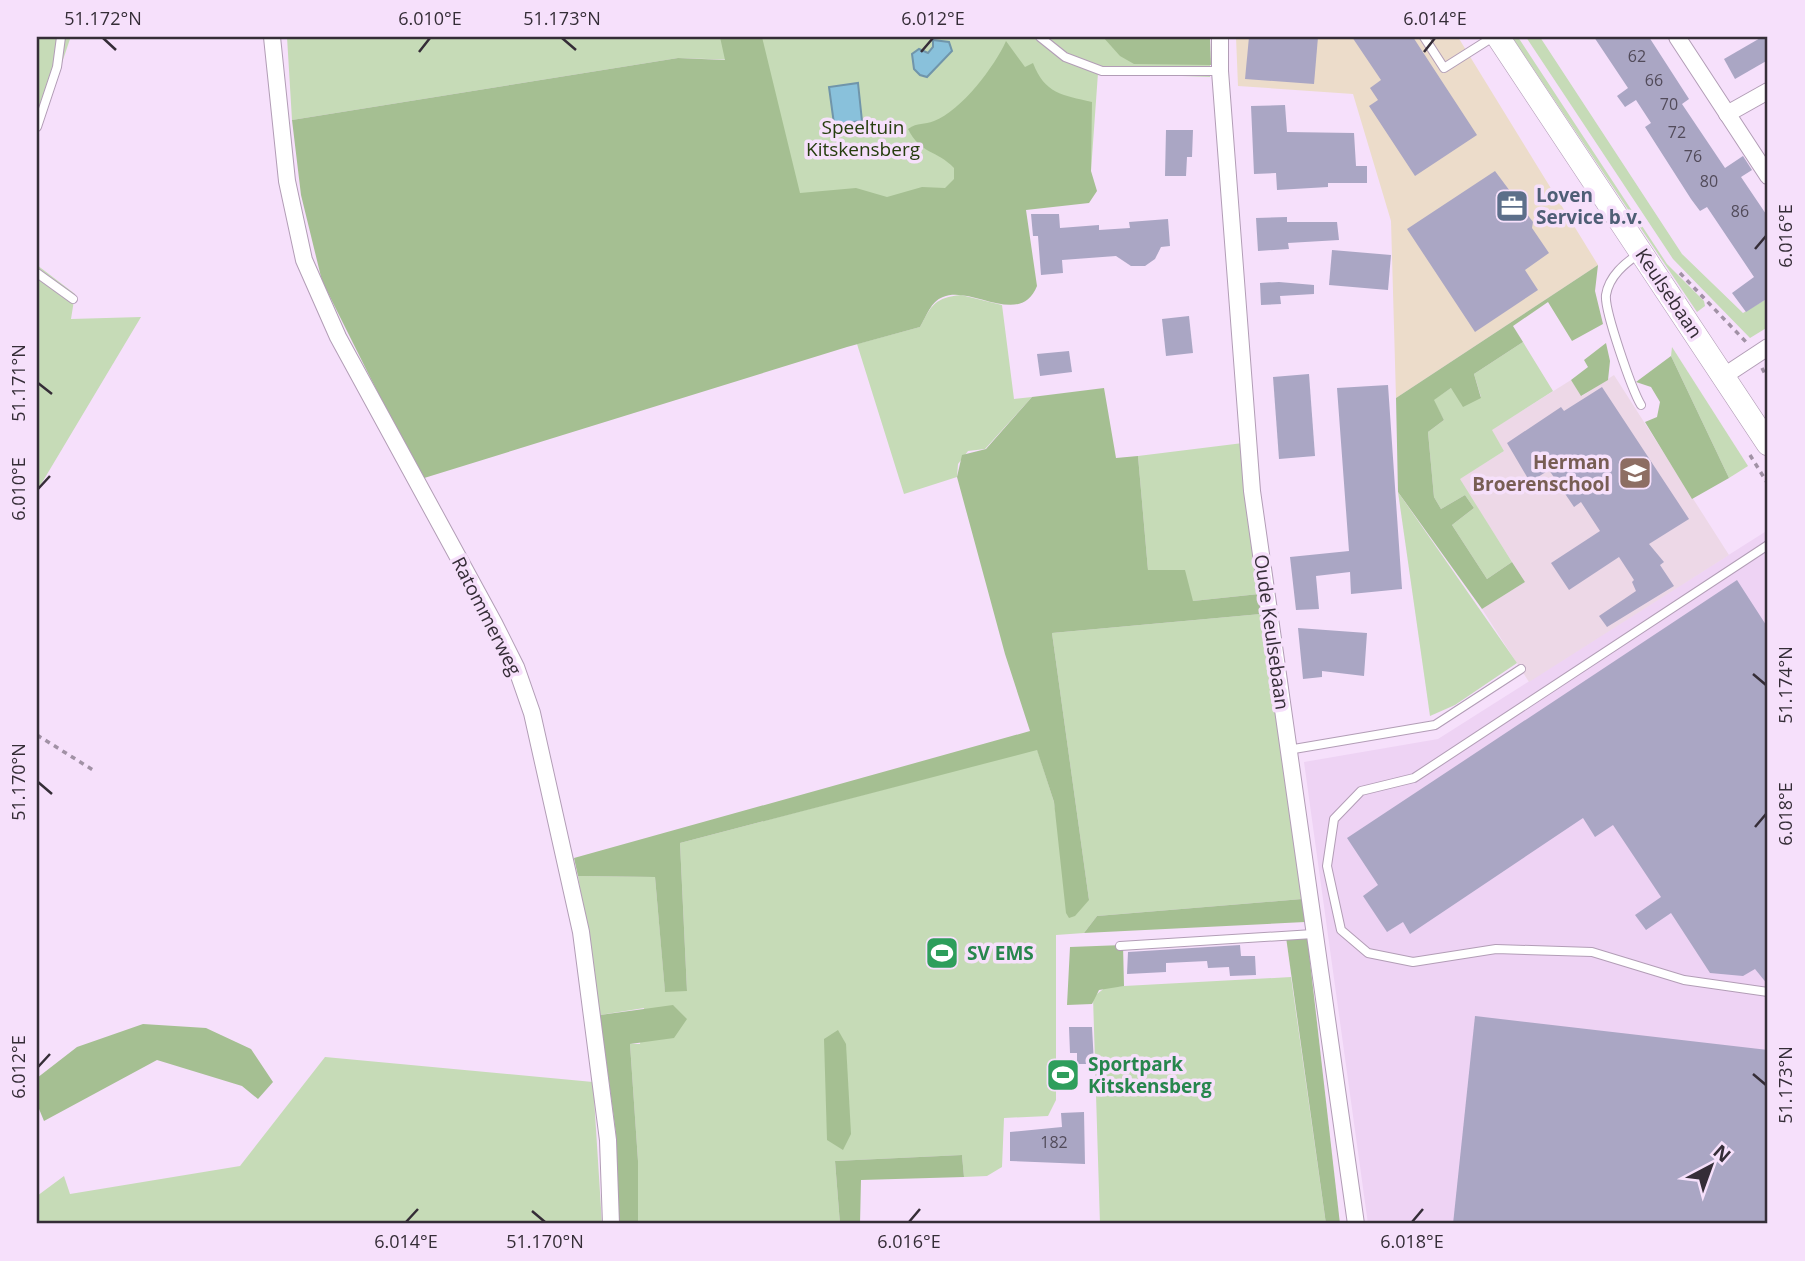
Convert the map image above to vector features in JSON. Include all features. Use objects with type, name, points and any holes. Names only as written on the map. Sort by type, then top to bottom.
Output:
[{"type":"street","name":"Ratommerweg","points":[[272,37],[287,181],[304,260],[345,350],[494,623],[516,667],[531,713],[581,932],[608,1140],[611,1224]]},
{"type":"street","name":"Oude Keulsebaan","points":[[1220,37],[1220,71],[1252,491],[1356,1224]]},
{"type":"street","name":"Keulsebaan","points":[[1496,37],[1768,444]]},
{"type":"street","points":[[1677,37],[1768,176]]},
{"type":"street","points":[[1727,114],[1768,91]]},
{"type":"street","points":[[1724,376],[1762,351]]},
{"type":"lane","points":[[37,127],[57,67],[61,37]]},
{"type":"lane","points":[[1040,37],[1065,58],[1102,71],[1220,71]]},
{"type":"lane","points":[[1424,37],[1444,68],[1496,37]]},
{"type":"lane","points":[[1641,252],[1612,279],[1605,297],[1632,389],[1641,405]]},
{"type":"lane","points":[[37,273],[73,299]]},
{"type":"lane","points":[[1768,545],[1414,778],[1361,791],[1334,819],[1327,866],[1341,930],[1368,953],[1413,962],[1496,949],[1592,952],[1684,980],[1768,992]]},
{"type":"lane","points":[[1288,750],[1435,725],[1521,669]]},
{"type":"lane","points":[[1120,946],[1313,934]]},
{"type":"path","points":[[37,56],[37,71]]},
{"type":"path","points":[[1677,270],[1762,351]]},
{"type":"path","points":[[37,736],[93,770]]},
{"type":"shaded area","points":[[1236,37],[1458,37],[1598,265],[1396,398],[1391,221],[1353,94],[1238,86]]},
{"type":"shaded area","points":[[1614,375],[1729,555],[1529,682],[1482,609],[1525,582],[1459,479],[1504,451],[1491,430],[1571,380],[1582,396]]},
{"type":"shaded area","points":[[1768,530],[1768,1224],[1368,1224],[1304,762],[1438,739]]},
{"type":"green space","points":[[37,37],[70,39],[37,137]]},
{"type":"green space","name":"Speeltuin Kitskensberg","points":[[287,37],[1210,37],[1210,77],[1098,73],[1091,171],[784,251],[736,60],[678,58],[292,120]]},
{"type":"green space","points":[[720,37],[762,37],[800,193],[856,188],[887,197],[922,187],[945,188],[954,179],[954,168],[923,148],[908,129],[934,121],[955,108],[986,75],[1006,41],[1025,67],[1033,63],[1043,81],[1056,92],[1092,102],[1091,171],[1097,191],[1089,203],[1026,210],[1037,286],[1029,298],[1019,304],[1007,305],[968,296],[943,297],[932,306],[920,327],[847,347],[421,479],[322,281],[301,195],[292,120],[678,58],[725,60]]},
{"type":"green space","points":[[1103,37],[1210,37],[1211,65],[1134,64],[1120,56]]},
{"type":"green space","points":[[1512,37],[1518,37],[1667,264],[1704,301],[1705,306],[1697,312]]},
{"type":"green space","points":[[1526,37],[1540,37],[1682,254],[1743,313],[1768,298],[1768,327],[1750,338],[1673,259]]},
{"type":"green space","points":[[37,265],[75,294],[71,319],[141,317],[37,491]]},
{"type":"green space","points":[[1598,265],[1595,291],[1603,324],[1572,341],[1548,302],[1513,326],[1523,342],[1474,374],[1481,398],[1463,407],[1451,388],[1434,400],[1444,420],[1428,432],[1434,497],[1441,509],[1465,495],[1474,508],[1452,525],[1487,579],[1512,562],[1525,582],[1482,609],[1398,492],[1396,398]]},
{"type":"green space","points":[[961,295],[1002,305],[1014,399],[1032,397],[985,449],[968,451],[958,464],[957,477],[904,494],[857,344],[920,327],[940,300]]},
{"type":"green space","points":[[1523,342],[1553,391],[1492,430],[1504,451],[1460,479],[1512,562],[1487,579],[1452,525],[1474,508],[1465,495],[1441,509],[1434,497],[1428,432],[1444,420],[1433,400],[1451,388],[1481,397],[1474,374]]},
{"type":"green space","points":[[1606,343],[1610,361],[1608,380],[1581,396],[1571,380],[1588,367],[1584,360]]},
{"type":"green space","points":[[1672,347],[1748,466],[1729,478],[1671,356]]},
{"type":"green space","points":[[1671,356],[1729,478],[1692,499],[1645,422],[1657,417],[1660,402],[1651,387],[1636,382]]},
{"type":"green space","points":[[1104,388],[1116,458],[1138,456],[1148,570],[1185,570],[1193,601],[1259,594],[1261,614],[1052,633],[1089,900],[1075,916],[1069,918],[1066,913],[1054,802],[1037,750],[680,843],[687,991],[665,992],[655,877],[578,876],[574,858],[1030,731],[1005,654],[957,477],[962,455],[986,449],[1032,397]]},
{"type":"green space","points":[[1243,443],[1259,594],[1193,601],[1148,570],[1138,456]]},
{"type":"green space","points":[[1398,492],[1517,663],[1455,705],[1430,716]]},
{"type":"green space","points":[[1261,614],[1302,899],[1097,916],[1084,933],[1056,935],[1056,1100],[1048,1116],[1004,1118],[1002,1167],[987,1176],[964,1177],[962,1155],[835,1161],[840,1224],[638,1224],[638,1161],[630,1044],[640,1044],[644,1008],[600,1015],[578,876],[655,877],[665,991],[687,991],[680,843],[1037,749],[1054,802],[1061,847],[1089,900],[1052,633]]},
{"type":"green space","points":[[1302,899],[1305,922],[1084,933],[1097,916]]},
{"type":"green space","points":[[1307,935],[1340,1224],[1326,1224],[1286,937]]},
{"type":"green space","points":[[1123,945],[1124,986],[1099,990],[1092,1004],[1067,1005],[1070,947]]},
{"type":"green space","points":[[1291,977],[1326,1224],[1100,1224],[1093,997],[1106,987]]},
{"type":"green space","points":[[673,1005],[687,1019],[674,1038],[630,1044],[638,1161],[638,1224],[619,1224],[616,1134],[600,1015]]},
{"type":"green space","points":[[143,1024],[206,1028],[251,1049],[273,1082],[258,1099],[242,1086],[157,1060],[44,1121],[37,1104],[37,1078],[77,1047]]},
{"type":"green space","points":[[838,1030],[846,1044],[851,1134],[843,1150],[827,1140],[824,1039]]},
{"type":"green space","points":[[325,1057],[593,1082],[602,1224],[37,1224],[37,1196],[64,1176],[70,1194],[240,1166]]},
{"type":"green space","points":[[962,1155],[964,1177],[861,1180],[860,1224],[840,1224],[835,1161]]},
{"type":"water","points":[[933,40],[949,42],[952,51],[927,77],[914,69],[912,54],[919,49],[928,53],[933,47]]},
{"type":"water","points":[[858,83],[862,121],[834,124],[829,87]]},
{"type":"building","points":[[1249,37],[1318,37],[1314,84],[1245,79]]},
{"type":"building","points":[[1352,37],[1413,37],[1477,135],[1415,176],[1369,106],[1378,100],[1370,88],[1381,80]]},
{"type":"building","points":[[1594,37],[1649,37],[1689,99],[1682,104],[1725,168],[1743,156],[1752,170],[1741,177],[1768,217],[1768,298],[1746,312],[1732,293],[1754,277],[1707,207],[1700,211],[1691,199],[1645,127],[1651,123],[1636,100],[1625,107],[1617,96],[1628,88]]},
{"type":"building","points":[[1762,37],[1768,37],[1768,60],[1735,79],[1724,59]]},
{"type":"building","points":[[1285,105],[1287,132],[1354,133],[1356,166],[1367,166],[1367,183],[1328,183],[1328,187],[1277,190],[1276,173],[1254,174],[1251,106]]},
{"type":"building","points":[[1166,130],[1193,130],[1192,157],[1187,157],[1186,176],[1165,176]]},
{"type":"building","points":[[1495,171],[1533,222],[1532,228],[1549,253],[1525,270],[1538,290],[1475,332],[1407,229]]},
{"type":"building","points":[[1031,214],[1059,214],[1060,228],[1099,225],[1099,230],[1130,228],[1129,222],[1168,219],[1170,246],[1161,247],[1155,259],[1145,266],[1131,266],[1116,256],[1062,260],[1063,273],[1041,275],[1038,236],[1033,236]]},
{"type":"building","points":[[1287,217],[1287,222],[1337,222],[1339,240],[1288,243],[1289,249],[1258,251],[1256,218]]},
{"type":"building","points":[[1332,250],[1391,255],[1388,290],[1329,285]]},
{"type":"building","points":[[1260,283],[1314,285],[1314,294],[1280,296],[1281,304],[1261,305]]},
{"type":"building","points":[[1189,316],[1193,353],[1166,356],[1162,319]]},
{"type":"building","points":[[1069,351],[1072,372],[1040,376],[1037,354]]},
{"type":"building","points":[[1309,374],[1315,456],[1279,459],[1273,377]]},
{"type":"building","points":[[1388,385],[1402,589],[1351,594],[1350,572],[1316,576],[1319,609],[1296,610],[1290,557],[1349,551],[1337,388]]},
{"type":"building","points":[[1602,387],[1689,519],[1649,544],[1664,562],[1660,565],[1674,586],[1607,627],[1599,616],[1636,591],[1632,582],[1634,580],[1619,557],[1569,590],[1551,563],[1600,531],[1581,502],[1574,507],[1549,470],[1530,482],[1507,443],[1561,407],[1564,411]]},
{"type":"building","points":[[1737,580],[1768,628],[1768,985],[1755,969],[1743,976],[1710,973],[1671,913],[1646,930],[1635,915],[1661,897],[1613,825],[1595,837],[1583,818],[1410,934],[1403,922],[1387,932],[1363,896],[1378,885],[1347,838]]},
{"type":"building","points":[[1298,628],[1367,633],[1364,676],[1322,671],[1322,677],[1303,679]]},
{"type":"building","points":[[1240,945],[1241,956],[1255,956],[1256,975],[1230,976],[1229,967],[1208,968],[1207,961],[1166,963],[1166,972],[1127,974],[1128,952]]},
{"type":"building","points":[[1475,1016],[1768,1050],[1768,1224],[1453,1224]]},
{"type":"building","points":[[1069,1027],[1092,1027],[1094,1064],[1077,1064],[1077,1053],[1070,1053]]},
{"type":"building","points":[[1084,1112],[1085,1164],[1010,1161],[1010,1132],[1062,1127],[1061,1113]]},
{"type":"place","name":"Loven Service b.v.","points":[[1512,206]]},
{"type":"place","name":"Herman Broerenschool","points":[[1635,473]]},
{"type":"place","name":"SV EMS","points":[[942,953]]},
{"type":"place","name":"Sportpark Kitskensberg","points":[[1063,1075]]}]
